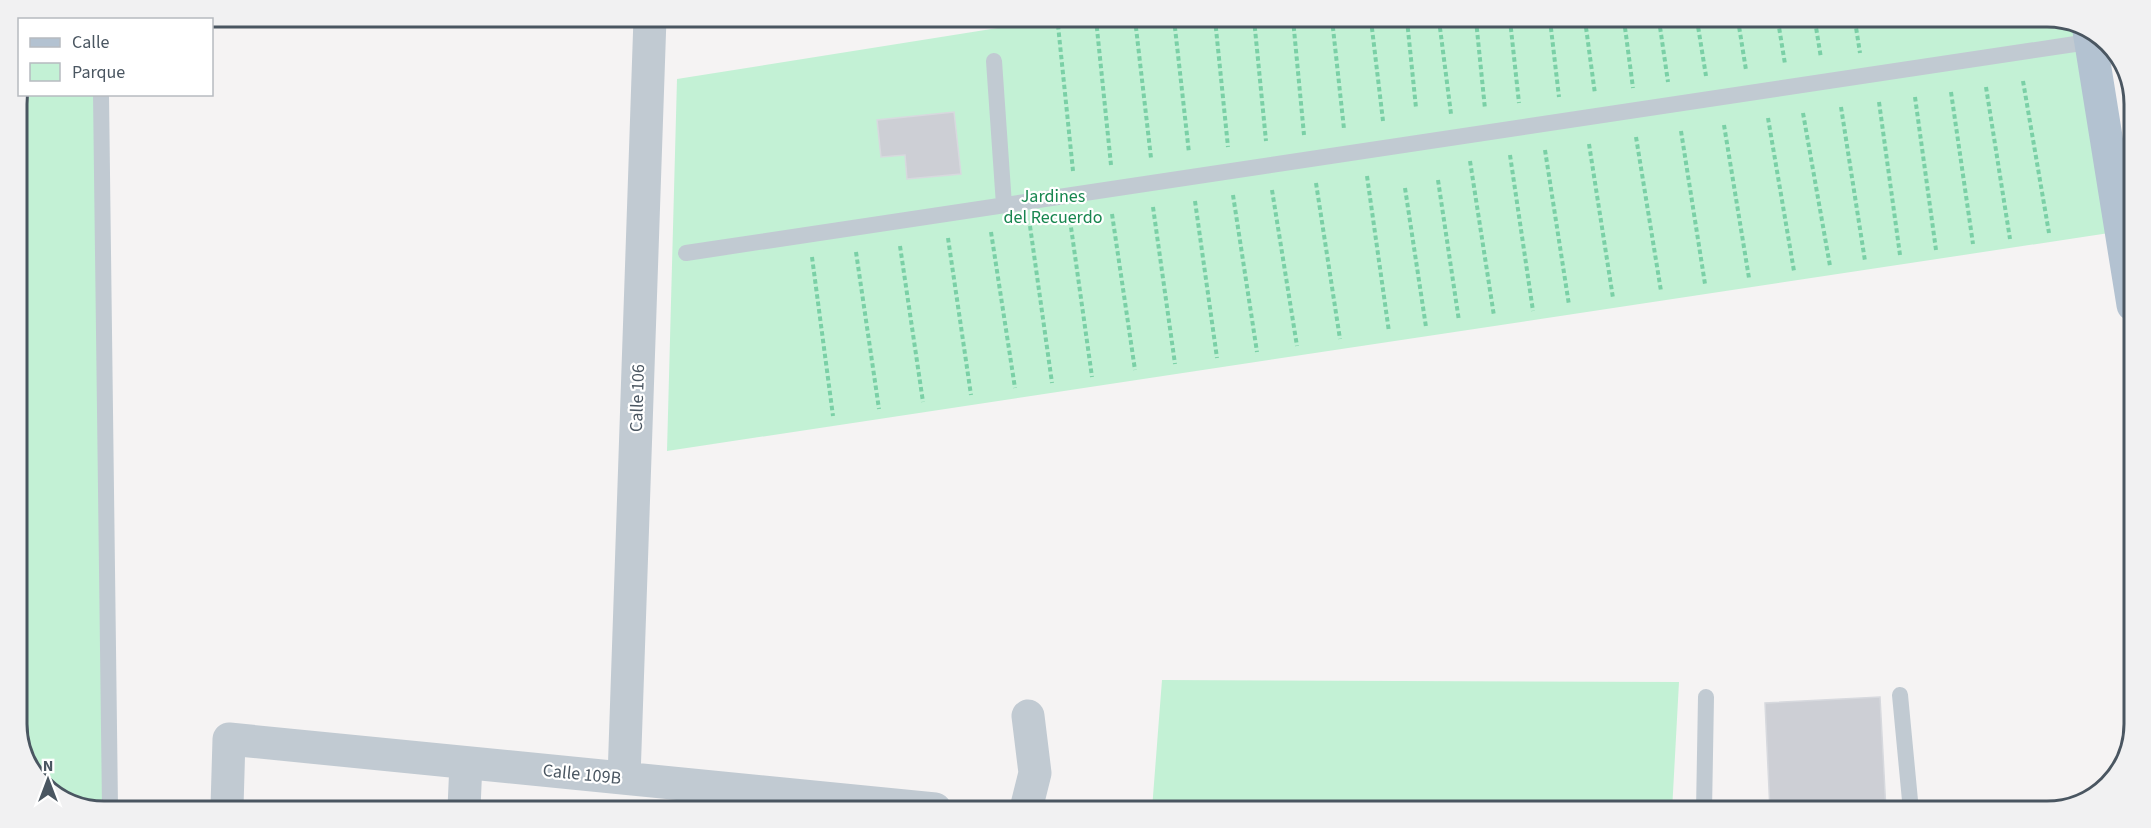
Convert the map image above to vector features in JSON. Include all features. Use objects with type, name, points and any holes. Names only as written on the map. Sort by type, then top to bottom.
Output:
[{"type":"main road","points":[[2095,44],[2124,243]]},
{"type":"street","name":"Calle 106","points":[[624,778],[650,27]]},
{"type":"street","points":[[1028,716],[1035,773],[1028,801]]},
{"type":"street","name":"Calle 109B","points":[[227,801],[229,739],[624,778],[761,800],[780,801]]},
{"type":"street","points":[[464,801],[466,763]]},
{"type":"lane","points":[[686,253],[2088,39]]},
{"type":"lane","points":[[994,60],[1004,205]]},
{"type":"lane","points":[[101,96],[110,801]]},
{"type":"lane","points":[[1900,695],[1910,801]]},
{"type":"lane","points":[[1704,801],[1706,698]]},
{"type":"path","points":[[1058,27],[1073,172]]},
{"type":"path","points":[[1097,27],[1111,167]]},
{"type":"path","points":[[1136,27],[1151,161]]},
{"type":"path","points":[[1175,27],[1189,155]]},
{"type":"path","points":[[1216,27],[1228,150]]},
{"type":"path","points":[[1255,27],[1267,144]]},
{"type":"path","points":[[1294,27],[1305,139]]},
{"type":"path","points":[[1333,27],[1345,133]]},
{"type":"path","points":[[1372,27],[1383,122]]},
{"type":"path","points":[[1408,27],[1416,108]]},
{"type":"path","points":[[1440,27],[1451,117]]},
{"type":"path","points":[[1477,27],[1485,112]]},
{"type":"path","points":[[1511,27],[1520,107]]},
{"type":"path","points":[[1551,27],[1560,101]]},
{"type":"path","points":[[1586,27],[1595,96]]},
{"type":"path","points":[[1624,27],[1634,91]]},
{"type":"path","points":[[1660,27],[1669,86]]},
{"type":"path","points":[[1698,27],[1707,80]]},
{"type":"path","points":[[1739,27],[1747,74]]},
{"type":"path","points":[[1779,27],[1785,68]]},
{"type":"path","points":[[1816,27],[1821,63]]},
{"type":"path","points":[[1856,27],[1861,57]]},
{"type":"path","points":[[2024,81],[2049,233]]},
{"type":"path","points":[[1986,87],[2010,239]]},
{"type":"path","points":[[1951,92],[1973,244]]},
{"type":"path","points":[[1915,97],[1936,250]]},
{"type":"path","points":[[1879,102],[1900,255]]},
{"type":"path","points":[[1841,107],[1865,261]]},
{"type":"path","points":[[1803,113],[1830,266]]},
{"type":"path","points":[[1768,118],[1794,271]]},
{"type":"path","points":[[1724,125],[1749,278]]},
{"type":"path","points":[[1682,131],[1706,284]]},
{"type":"path","points":[[1636,137],[1661,291]]},
{"type":"path","points":[[1589,144],[1613,298]]},
{"type":"path","points":[[1545,150],[1569,305]]},
{"type":"path","points":[[1510,155],[1533,310]]},
{"type":"path","points":[[1470,161],[1494,316]]},
{"type":"path","points":[[1367,176],[1389,332]]},
{"type":"path","points":[[1438,180],[1459,321]]},
{"type":"path","points":[[1317,183],[1340,339]]},
{"type":"path","points":[[1405,188],[1426,327]]},
{"type":"path","points":[[1272,190],[1297,346]]},
{"type":"path","points":[[1233,195],[1257,352]]},
{"type":"path","points":[[1195,201],[1217,358]]},
{"type":"path","points":[[1153,207],[1175,364]]},
{"type":"path","points":[[1112,213],[1135,370]]},
{"type":"path","points":[[1070,219],[1092,377]]},
{"type":"path","points":[[1030,225],[1052,383]]},
{"type":"path","points":[[991,230],[1015,388]]},
{"type":"path","points":[[948,237],[971,395]]},
{"type":"path","points":[[899,243],[923,402]]},
{"type":"path","points":[[856,250],[879,409]]},
{"type":"path","points":[[812,256],[833,416]]},
{"type":"green space","name":"Jardines del Recuerdo","points":[[1005,27],[2062,28],[2077,34],[2109,233],[667,451],[677,79]]},
{"type":"green space","points":[[28,96],[97,96],[104,801],[80,797],[57,785],[37,762],[27,729]]},
{"type":"green space","points":[[1162,680],[1679,682],[1673,801],[1153,801]]},
{"type":"building","points":[[954,112],[961,174],[907,179],[905,155],[881,157],[877,120]]},
{"type":"building","points":[[1880,697],[1885,801],[1770,801],[1765,703]]}]
